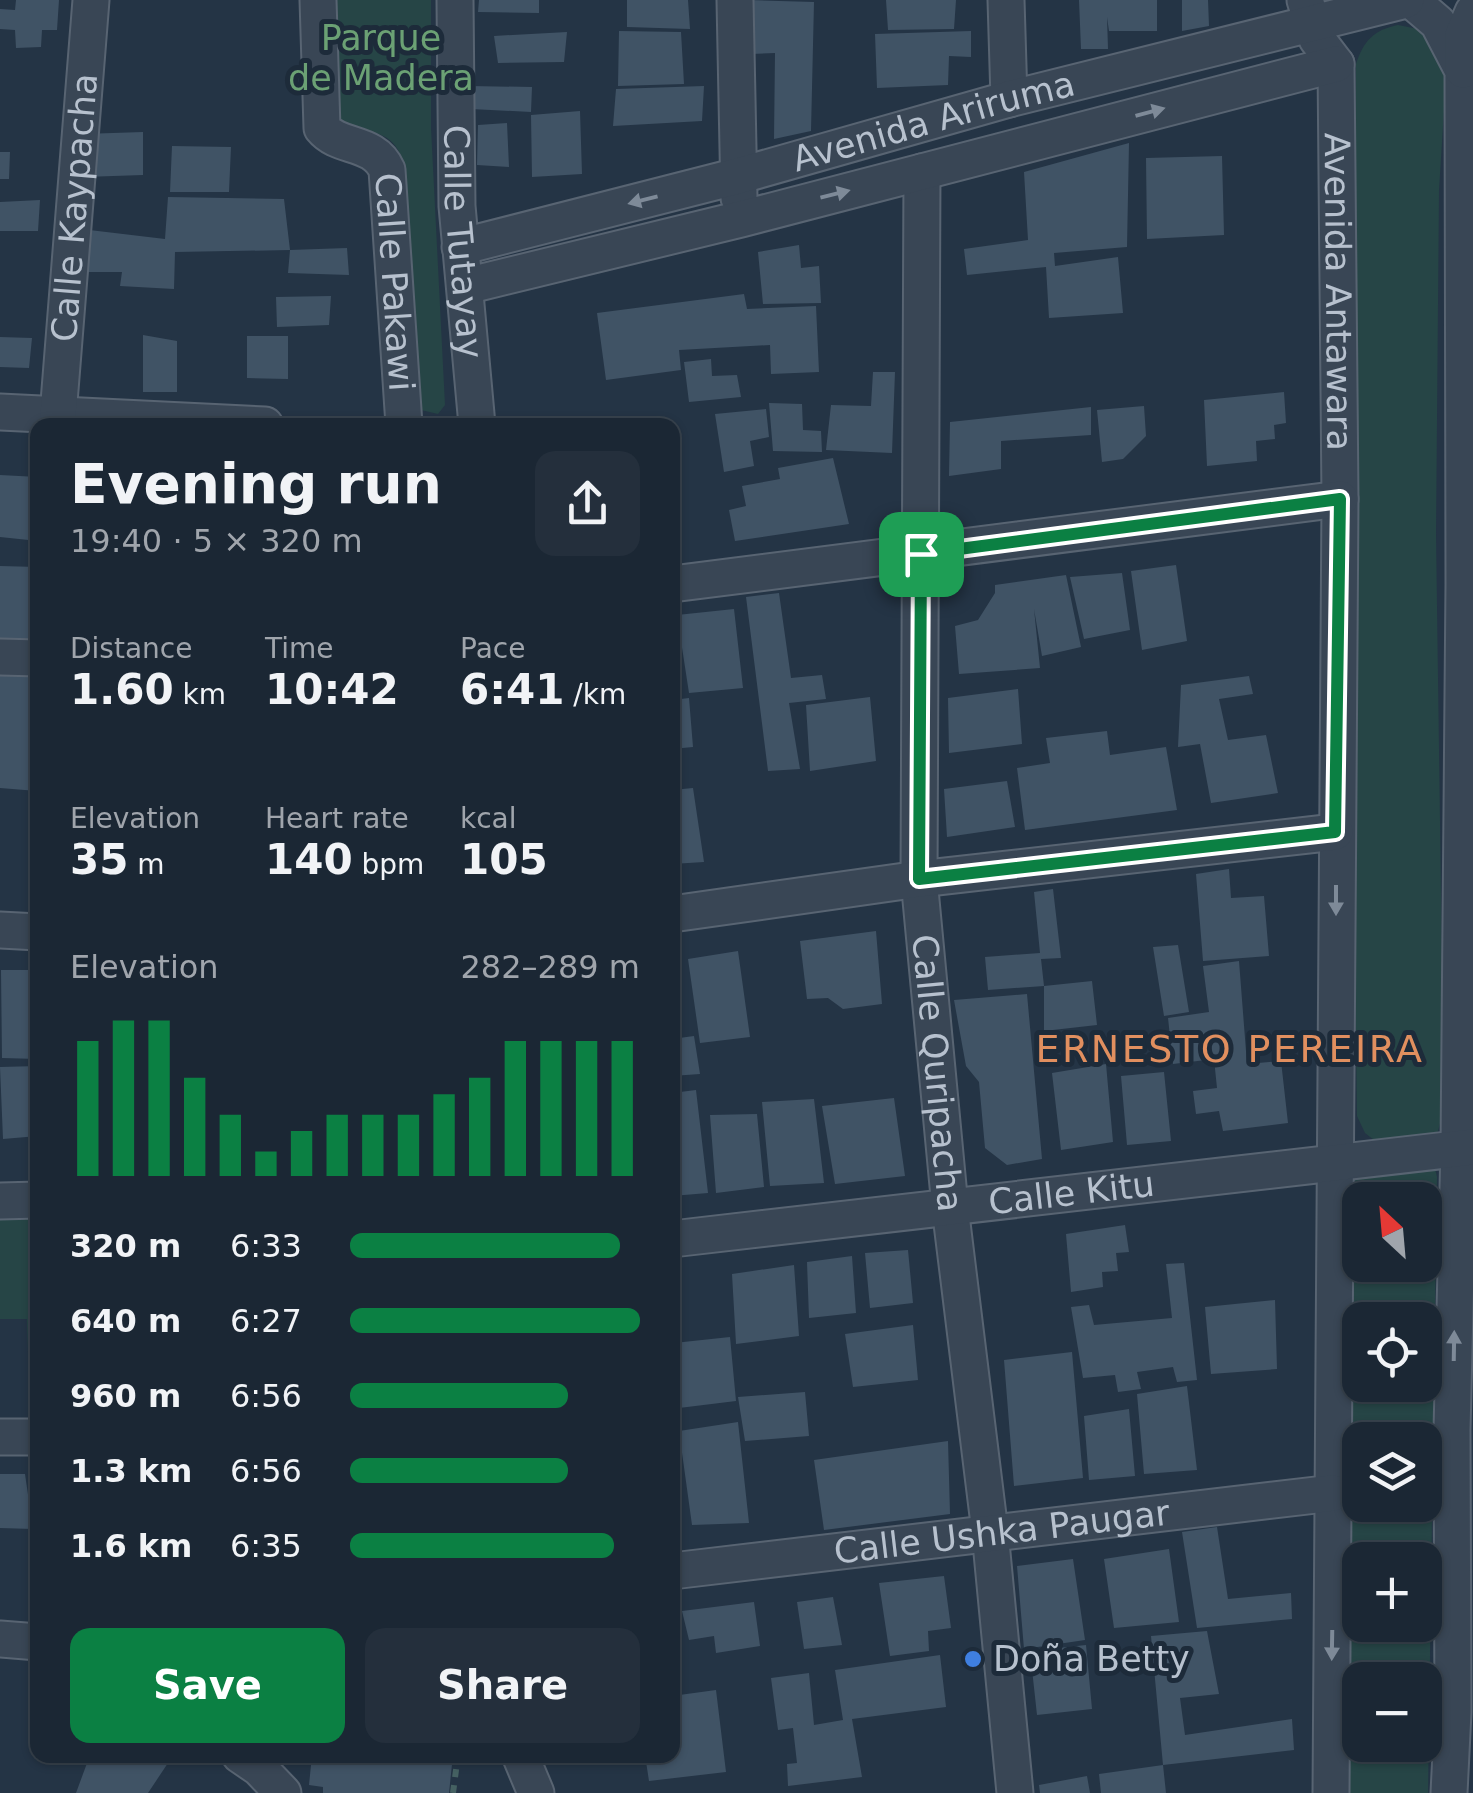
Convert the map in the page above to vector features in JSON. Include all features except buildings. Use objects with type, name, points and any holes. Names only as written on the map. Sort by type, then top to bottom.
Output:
[{"type":"street","name":"Calle Kaypacha","points":[[58,415],[90,0]]},
{"type":"street","name":"Calle Pakawi","points":[[318,0],[322,128],[329,137],[372,152],[383,161],[386,170],[404,418]]},
{"type":"street","name":"Calle Tutayay","points":[[455,0],[460,247],[476,418]]},
{"type":"street","points":[[736,0],[741,219]]},
{"type":"street","points":[[1006,0],[1009,100]]},
{"type":"street","points":[[1409,0],[1438,22],[1463,71]]},
{"type":"street","name":"Avenida Ariruma","points":[[460,247],[738,176],[1308,12],[1409,0]]},
{"type":"street","points":[[1422,0],[1473,2]]},
{"type":"street","points":[[1308,12],[1317,39],[1336,64]]},
{"type":"street","points":[[1449,1793],[1463,1711],[1469,305],[1463,35],[1473,12]]},
{"type":"street","name":"Avenida Ariruma","points":[[466,286],[741,219],[1336,64]]},
{"type":"street","name":"Avenida Antawara","points":[[1330,1793],[1340,499],[1336,64]]},
{"type":"street","name":"Calle Quripacha","points":[[922,172],[919,879],[950,1207],[990,1532],[1015,1793]]},
{"type":"street","points":[[0,412],[103,418]]},
{"type":"street","points":[[680,583],[1340,499]]},
{"type":"street","points":[[0,658],[30,658]]},
{"type":"street","points":[[680,913],[919,879],[1335,832]]},
{"type":"street","points":[[0,930],[30,932]]},
{"type":"street","name":"Calle Kitu","points":[[680,1238],[1466,1147]]},
{"type":"street","points":[[0,1201],[30,1200]]},
{"type":"street","points":[[0,1437],[30,1438]]},
{"type":"street","name":"Calle Ushka Paugar","points":[[680,1570],[1334,1493]]},
{"type":"street","points":[[0,1639],[30,1641]]},
{"type":"street","points":[[252,1763],[282,1793]]},
{"type":"street","points":[[523,1763],[536,1793]]},
{"type":"path","points":[[454,1793],[457,1763]]},
{"type":"green space","name":"Parque de Madera","points":[[330,0],[431,0],[431,128],[445,405],[438,414],[421,410],[418,403],[404,163],[391,140],[354,128],[333,115]]},
{"type":"green space","points":[[1398,25],[1423,30],[1447,63],[1439,190],[1436,534],[1444,1108],[1438,1131],[1428,1138],[1374,1140],[1365,1133],[1357,1116],[1353,825],[1356,64],[1371,37]]},
{"type":"green space","points":[[1434,1164],[1437,1177],[1437,1182],[1351,1179],[1353,1174]]},
{"type":"green space","points":[[30,1218],[30,1419],[27,1319],[0,1319],[0,1219]]},
{"type":"green space","points":[[1351,1282],[1435,1282],[1435,1302],[1351,1302]]},
{"type":"green space","points":[[1350,1402],[1434,1402],[1433,1422],[1350,1422]]},
{"type":"green space","points":[[1350,1522],[1432,1522],[1432,1542],[1350,1542]]},
{"type":"green space","points":[[1349,1642],[1430,1642],[1430,1662],[1349,1662]]},
{"type":"green space","points":[[1349,1762],[1428,1762],[1428,1793],[1349,1793]]},
{"type":"place","name":"Doña Betty","points":[[973,1659]]},
{"type":"district","name":"ERNESTO PEREIRA","points":[[1230,1049]]},
{"type":"route","points":[[1340,499],[1335,832],[919,879],[921,554],[1340,499]]}]
